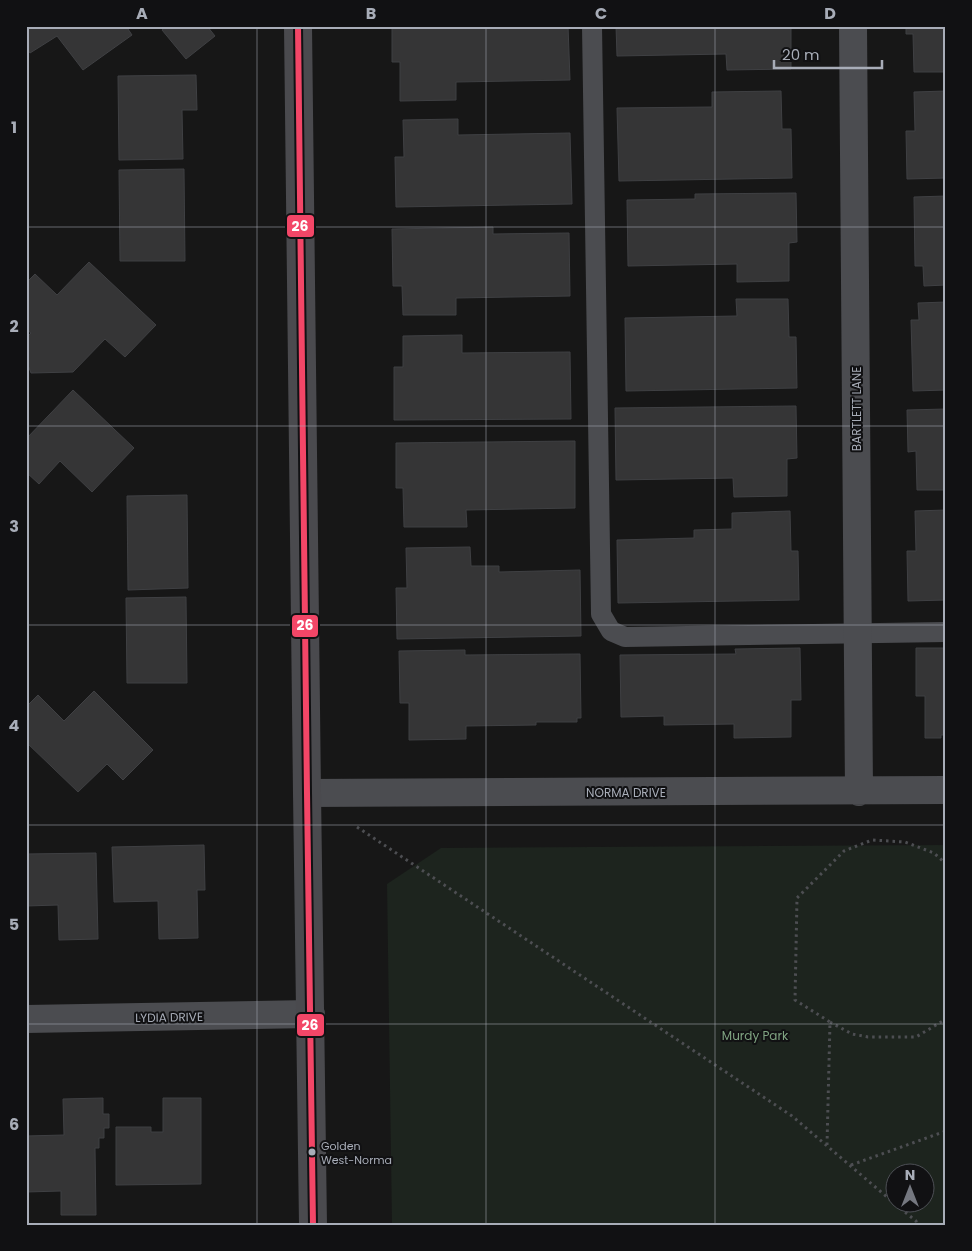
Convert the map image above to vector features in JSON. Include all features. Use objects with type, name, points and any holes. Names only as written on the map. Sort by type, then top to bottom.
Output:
[{"type":"main road","points":[[298,26],[306,793],[313,1225]]},
{"type":"street","name":"BARTLETT LANE","points":[[853,26],[859,792]]},
{"type":"street","name":"NORMA DRIVE","points":[[306,793],[859,792],[946,790]]},
{"type":"street","name":"LYDIA DRIVE","points":[[26,1019],[311,1014]]},
{"type":"lane","points":[[592,26],[601,614],[611,632],[625,637],[946,632]]},
{"type":"path","points":[[356,826],[792,1116],[884,1194]]},
{"type":"path","points":[[946,864],[934,853],[905,842],[872,840],[844,851],[797,898],[795,1000],[852,1034],[868,1037],[916,1037],[946,1019]]},
{"type":"path","points":[[827,1146],[830,1022]]},
{"type":"path","points":[[850,1165],[946,1131]]},
{"type":"path","points":[[907,1214],[916,1223],[922,1225]]},
{"type":"green space","name":"Murdy Park","points":[[946,845],[946,1225],[392,1225],[387,884],[441,848]]},
{"type":"building","points":[[26,26],[126,26],[132,35],[83,70],[57,36],[30,53],[26,47]]},
{"type":"building","points":[[167,26],[207,26],[215,36],[186,59],[162,30]]},
{"type":"building","points":[[392,26],[568,26],[570,80],[456,82],[456,100],[400,101],[400,62],[392,62]]},
{"type":"building","points":[[616,26],[791,26],[791,69],[727,70],[726,54],[617,56]]},
{"type":"building","points":[[906,26],[946,26],[946,72],[914,72],[913,34],[906,34]]},
{"type":"building","points":[[196,75],[197,110],[182,110],[183,159],[119,160],[118,76]]},
{"type":"building","points":[[781,91],[782,129],[791,129],[792,178],[619,181],[617,108],[712,107],[712,92]]},
{"type":"building","points":[[946,91],[946,178],[907,179],[906,131],[915,131],[914,92]]},
{"type":"building","points":[[458,119],[458,135],[570,133],[572,204],[396,207],[395,157],[404,157],[403,120]]},
{"type":"building","points":[[184,169],[185,261],[120,261],[119,170]]},
{"type":"building","points":[[796,193],[797,242],[789,243],[789,281],[737,282],[737,264],[628,266],[627,200],[695,199],[695,194]]},
{"type":"building","points":[[946,196],[946,285],[924,286],[923,266],[915,266],[914,197]]},
{"type":"building","points":[[493,227],[493,234],[569,233],[570,296],[456,298],[456,315],[403,315],[402,286],[393,286],[392,229]]},
{"type":"building","points":[[89,262],[156,325],[125,357],[105,339],[73,372],[31,373],[26,360],[26,338],[31,333],[26,329],[26,283],[35,274],[57,295]]},
{"type":"building","points":[[736,299],[788,299],[789,337],[796,337],[797,388],[626,391],[625,318],[737,316]]},
{"type":"building","points":[[946,302],[946,390],[913,391],[911,320],[919,320],[918,303]]},
{"type":"building","points":[[462,335],[462,353],[570,352],[571,419],[394,420],[394,367],[403,367],[403,336]]},
{"type":"building","points":[[73,390],[134,448],[92,492],[60,461],[39,484],[26,472],[26,439]]},
{"type":"building","points":[[796,406],[797,458],[787,459],[787,496],[734,497],[733,478],[616,480],[615,408]]},
{"type":"building","points":[[946,409],[946,490],[917,490],[916,451],[908,452],[907,410]]},
{"type":"building","points":[[575,441],[575,508],[466,510],[467,527],[404,527],[403,488],[396,488],[396,443]]},
{"type":"building","points":[[187,495],[188,588],[128,590],[127,496]]},
{"type":"building","points":[[946,510],[946,600],[908,601],[907,551],[916,551],[915,511]]},
{"type":"building","points":[[790,511],[791,551],[798,551],[799,600],[618,603],[617,540],[694,538],[694,530],[732,529],[732,513]]},
{"type":"building","points":[[470,547],[471,566],[499,566],[499,572],[580,570],[581,636],[397,639],[396,588],[407,588],[406,548]]},
{"type":"building","points":[[186,597],[187,683],[127,683],[126,598]]},
{"type":"building","points":[[800,648],[801,700],[791,700],[791,737],[734,738],[734,724],[664,725],[664,716],[621,717],[620,655],[736,654],[735,649]]},
{"type":"building","points":[[916,648],[946,648],[946,735],[941,735],[941,738],[925,738],[925,696],[916,696]]},
{"type":"building","points":[[465,650],[465,655],[580,654],[581,718],[577,718],[577,722],[536,722],[536,725],[466,726],[466,739],[409,740],[409,703],[400,703],[399,651]]},
{"type":"building","points":[[94,691],[153,750],[123,780],[107,764],[78,792],[26,742],[26,707],[38,695],[64,721]]},
{"type":"building","points":[[204,845],[205,890],[197,890],[198,938],[159,939],[158,901],[114,902],[112,847]]},
{"type":"building","points":[[96,853],[98,939],[59,940],[58,905],[26,906],[26,854]]},
{"type":"building","points":[[103,1098],[103,1114],[109,1114],[109,1128],[104,1128],[104,1138],[99,1138],[99,1148],[95,1148],[96,1215],[61,1215],[61,1191],[26,1192],[26,1136],[64,1135],[63,1099]]},
{"type":"building","points":[[163,1098],[201,1098],[201,1184],[116,1185],[116,1127],[151,1127],[151,1132],[163,1132]]},
{"type":"transit line","name":"26","points":[[298,26],[313,1225]]},
{"type":"place","name":"Golden West-Norma","points":[[312,1152]]}]
